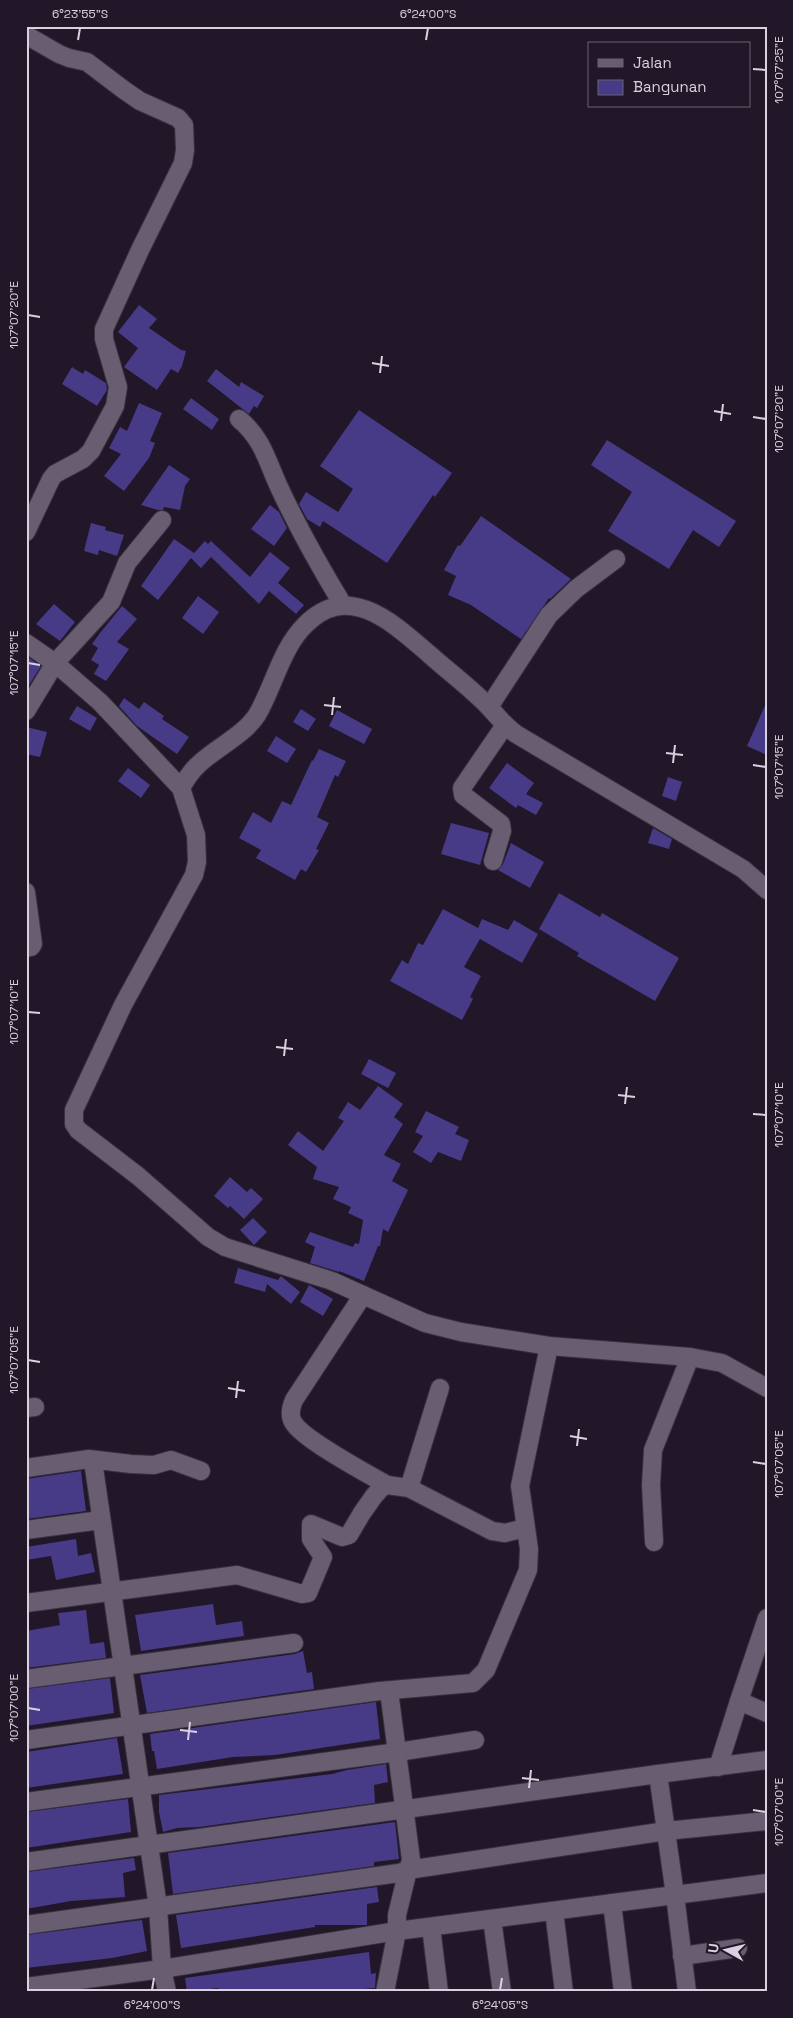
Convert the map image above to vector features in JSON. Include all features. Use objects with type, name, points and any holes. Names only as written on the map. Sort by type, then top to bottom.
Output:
[{"type":"street","points":[[26,35],[59,54],[87,62],[133,96],[178,118],[185,130],[183,162],[104,329],[104,339],[118,387],[115,406],[91,451],[83,459],[56,474],[51,479],[26,532]]},
{"type":"street","points":[[239,419],[250,428],[259,440],[311,551],[343,605]]},
{"type":"street","points":[[26,711],[55,663],[111,602],[127,563],[162,520]]},
{"type":"street","points":[[489,707],[549,615],[576,589],[616,559]]},
{"type":"street","points":[[181,788],[190,773],[200,763],[247,728],[263,702],[292,641],[305,625],[324,612],[343,605],[370,611],[391,622],[489,707],[504,725],[524,739],[743,869],[767,890]]},
{"type":"street","points":[[26,643],[55,663],[123,725],[181,788],[196,835],[197,862],[194,874],[123,1005],[74,1110],[74,1124],[78,1130],[138,1176],[208,1237],[225,1247],[332,1280],[433,1326],[549,1346],[690,1357],[728,1364],[767,1388]]},
{"type":"street","points":[[493,861],[502,831],[501,824],[463,796],[461,792],[504,725]]},
{"type":"street","points":[[26,892],[33,944],[26,948]]},
{"type":"street","points":[[363,1295],[294,1400],[291,1416],[294,1425],[309,1437],[387,1485],[409,1488],[492,1531],[510,1533],[525,1528]]},
{"type":"street","points":[[26,1740],[389,1691],[473,1682],[486,1670],[528,1570],[529,1549],[520,1486],[549,1346]]},
{"type":"street","points":[[654,1542],[651,1485],[653,1450],[690,1357]]},
{"type":"street","points":[[409,1488],[440,1388]]},
{"type":"street","points":[[26,1468],[89,1459],[93,1461],[154,1465],[171,1460],[201,1471]]},
{"type":"street","points":[[93,1461],[158,1907],[162,1969],[167,1992]]},
{"type":"street","points":[[26,1603],[237,1575],[302,1594],[308,1593],[323,1557],[311,1539],[311,1524],[342,1537],[349,1535],[370,1501],[382,1487],[387,1485]]},
{"type":"street","points":[[26,1530],[101,1520]]},
{"type":"street","points":[[718,1766],[767,1618]]},
{"type":"street","points":[[26,1679],[294,1643]]},
{"type":"street","points":[[385,1992],[397,1931],[397,1915],[411,1860],[389,1691]]},
{"type":"street","points":[[739,1701],[767,1713]]},
{"type":"street","points":[[26,1802],[475,1740]]},
{"type":"street","points":[[26,1862],[767,1760]]},
{"type":"street","points":[[658,1774],[687,1992]]},
{"type":"street","points":[[26,1925],[399,1873],[408,1870],[666,1831],[767,1821]]},
{"type":"street","points":[[26,1987],[162,1969],[397,1931],[767,1883]]},
{"type":"street","points":[[612,1903],[623,1992]]},
{"type":"street","points":[[554,1910],[564,1992]]},
{"type":"street","points":[[492,1919],[502,1992]]},
{"type":"street","points":[[431,1927],[440,1992]]},
{"type":"street","points":[[682,1956],[738,1948]]},
{"type":"building","points":[[139,305],[157,319],[149,328],[181,350],[186,351],[178,373],[171,369],[157,390],[124,367],[138,348],[118,332]]},
{"type":"building","points":[[72,367],[83,374],[85,370],[106,383],[107,390],[97,406],[62,384]]},
{"type":"building","points":[[216,369],[239,387],[241,382],[264,396],[257,408],[254,406],[249,414],[207,381]]},
{"type":"building","points":[[191,398],[219,419],[212,430],[183,409]]},
{"type":"building","points":[[139,403],[162,413],[150,441],[155,443],[149,458],[124,491],[104,476],[121,454],[109,448],[120,427],[127,431]]},
{"type":"building","points":[[359,410],[452,473],[435,497],[433,495],[387,563],[323,521],[320,527],[307,519],[299,504],[306,492],[338,512],[353,489],[320,466]]},
{"type":"building","points":[[607,440],[736,521],[719,547],[693,530],[669,569],[608,531],[632,492],[591,465]]},
{"type":"building","points":[[169,465],[190,479],[185,486],[180,510],[164,507],[163,510],[158,510],[141,505]]},
{"type":"building","points":[[270,505],[279,512],[287,528],[274,546],[251,529]]},
{"type":"building","points":[[481,516],[571,579],[549,598],[521,639],[471,605],[448,595],[456,576],[444,570],[458,545],[460,546]]},
{"type":"building","points":[[91,523],[106,527],[105,530],[124,535],[117,556],[99,550],[98,555],[84,551]]},
{"type":"building","points":[[174,539],[194,553],[205,541],[208,544],[211,541],[250,577],[270,552],[290,568],[278,583],[304,605],[296,614],[269,591],[259,604],[211,557],[201,568],[191,558],[158,600],[141,586]]},
{"type":"building","points":[[198,596],[219,612],[203,634],[182,618]]},
{"type":"building","points":[[54,604],[75,622],[60,641],[36,624]]},
{"type":"building","points":[[122,606],[137,619],[117,642],[129,649],[106,681],[94,674],[99,665],[91,660],[98,648],[92,644]]},
{"type":"building","points":[[26,656],[41,666],[26,690]]},
{"type":"building","points":[[124,698],[139,709],[144,702],[164,716],[162,719],[189,737],[177,754],[137,726],[119,706]]},
{"type":"building","points":[[767,701],[767,755],[747,746]]},
{"type":"building","points":[[77,706],[97,718],[90,731],[69,719]]},
{"type":"building","points":[[301,709],[316,719],[308,731],[293,722]]},
{"type":"building","points":[[337,710],[372,729],[364,744],[329,726]]},
{"type":"building","points":[[26,727],[47,732],[40,757],[26,754]]},
{"type":"building","points":[[276,736],[296,749],[287,763],[267,751]]},
{"type":"building","points":[[319,749],[346,761],[338,777],[335,775],[317,817],[329,823],[316,849],[319,850],[306,872],[301,869],[295,880],[256,858],[261,850],[239,838],[253,812],[271,823],[282,801],[291,805]]},
{"type":"building","points":[[507,763],[534,783],[526,794],[543,803],[536,815],[518,805],[516,808],[489,788]]},
{"type":"building","points":[[128,768],[150,785],[141,798],[118,781]]},
{"type":"building","points":[[668,777],[682,782],[676,801],[662,796]]},
{"type":"building","points":[[451,823],[489,833],[480,865],[441,854]]},
{"type":"building","points":[[653,828],[672,839],[669,849],[648,843]]},
{"type":"building","points":[[511,843],[544,862],[530,888],[498,870],[503,864]]},
{"type":"building","points":[[559,893],[600,917],[602,913],[679,958],[655,1001],[577,956],[579,953],[539,929]]},
{"type":"building","points":[[443,909],[478,928],[482,919],[508,930],[514,920],[538,934],[522,963],[480,939],[464,967],[481,976],[470,997],[473,999],[462,1020],[390,981],[402,960],[408,964],[418,943],[423,945]]},
{"type":"building","points":[[369,1059],[396,1073],[388,1088],[361,1074]]},
{"type":"building","points":[[378,1086],[403,1104],[394,1117],[403,1124],[384,1155],[401,1164],[392,1181],[408,1190],[388,1232],[383,1229],[380,1246],[378,1246],[364,1281],[339,1271],[310,1263],[315,1247],[305,1242],[310,1232],[353,1247],[355,1243],[359,1244],[363,1220],[348,1213],[351,1207],[333,1199],[339,1187],[313,1179],[317,1167],[288,1145],[298,1131],[323,1151],[344,1121],[338,1118],[348,1102],[360,1110]]},
{"type":"building","points":[[426,1111],[459,1127],[455,1134],[469,1140],[461,1161],[438,1152],[431,1163],[413,1152],[423,1136],[415,1132]]},
{"type":"building","points":[[230,1177],[247,1192],[251,1188],[263,1199],[244,1219],[230,1206],[228,1208],[214,1196]]},
{"type":"building","points":[[253,1218],[267,1232],[254,1245],[240,1230]]},
{"type":"building","points":[[238,1268],[278,1280],[281,1276],[300,1292],[291,1304],[267,1284],[265,1292],[234,1283]]},
{"type":"building","points":[[309,1285],[333,1299],[323,1316],[300,1302]]},
{"type":"building","points":[[81,1471],[86,1511],[26,1519],[26,1479]]},
{"type":"building","points":[[76,1539],[78,1556],[91,1553],[95,1572],[56,1580],[51,1556],[26,1560],[26,1547]]},
{"type":"building","points":[[213,1604],[216,1625],[242,1621],[244,1636],[141,1651],[135,1615]]},
{"type":"building","points":[[86,1610],[90,1644],[104,1642],[106,1658],[26,1668],[26,1631],[60,1625],[58,1613]]},
{"type":"building","points":[[303,1651],[307,1673],[312,1672],[314,1689],[147,1713],[140,1675],[295,1654]]},
{"type":"building","points":[[110,1678],[114,1713],[26,1726],[26,1689]]},
{"type":"building","points":[[376,1702],[380,1739],[275,1755],[233,1757],[157,1769],[154,1751],[152,1751],[150,1734]]},
{"type":"building","points":[[117,1738],[123,1774],[26,1788],[26,1752]]},
{"type":"building","points":[[386,1764],[388,1782],[374,1785],[375,1803],[199,1827],[177,1828],[163,1832],[159,1812],[159,1795],[332,1774]]},
{"type":"building","points":[[128,1799],[131,1832],[26,1848],[26,1812]]},
{"type":"building","points":[[395,1822],[399,1859],[374,1862],[374,1866],[173,1894],[168,1853]]},
{"type":"building","points":[[134,1858],[136,1870],[123,1873],[125,1897],[71,1901],[26,1909],[26,1872]]},
{"type":"building","points":[[377,1887],[379,1902],[367,1904],[367,1925],[315,1925],[315,1927],[181,1948],[176,1915]]},
{"type":"building","points":[[142,1920],[147,1951],[112,1958],[26,1968],[26,1935]]},
{"type":"building","points":[[369,1952],[371,1974],[376,1973],[375,1988],[328,1992],[219,1992],[218,1988],[187,1992],[185,1978]]}]
